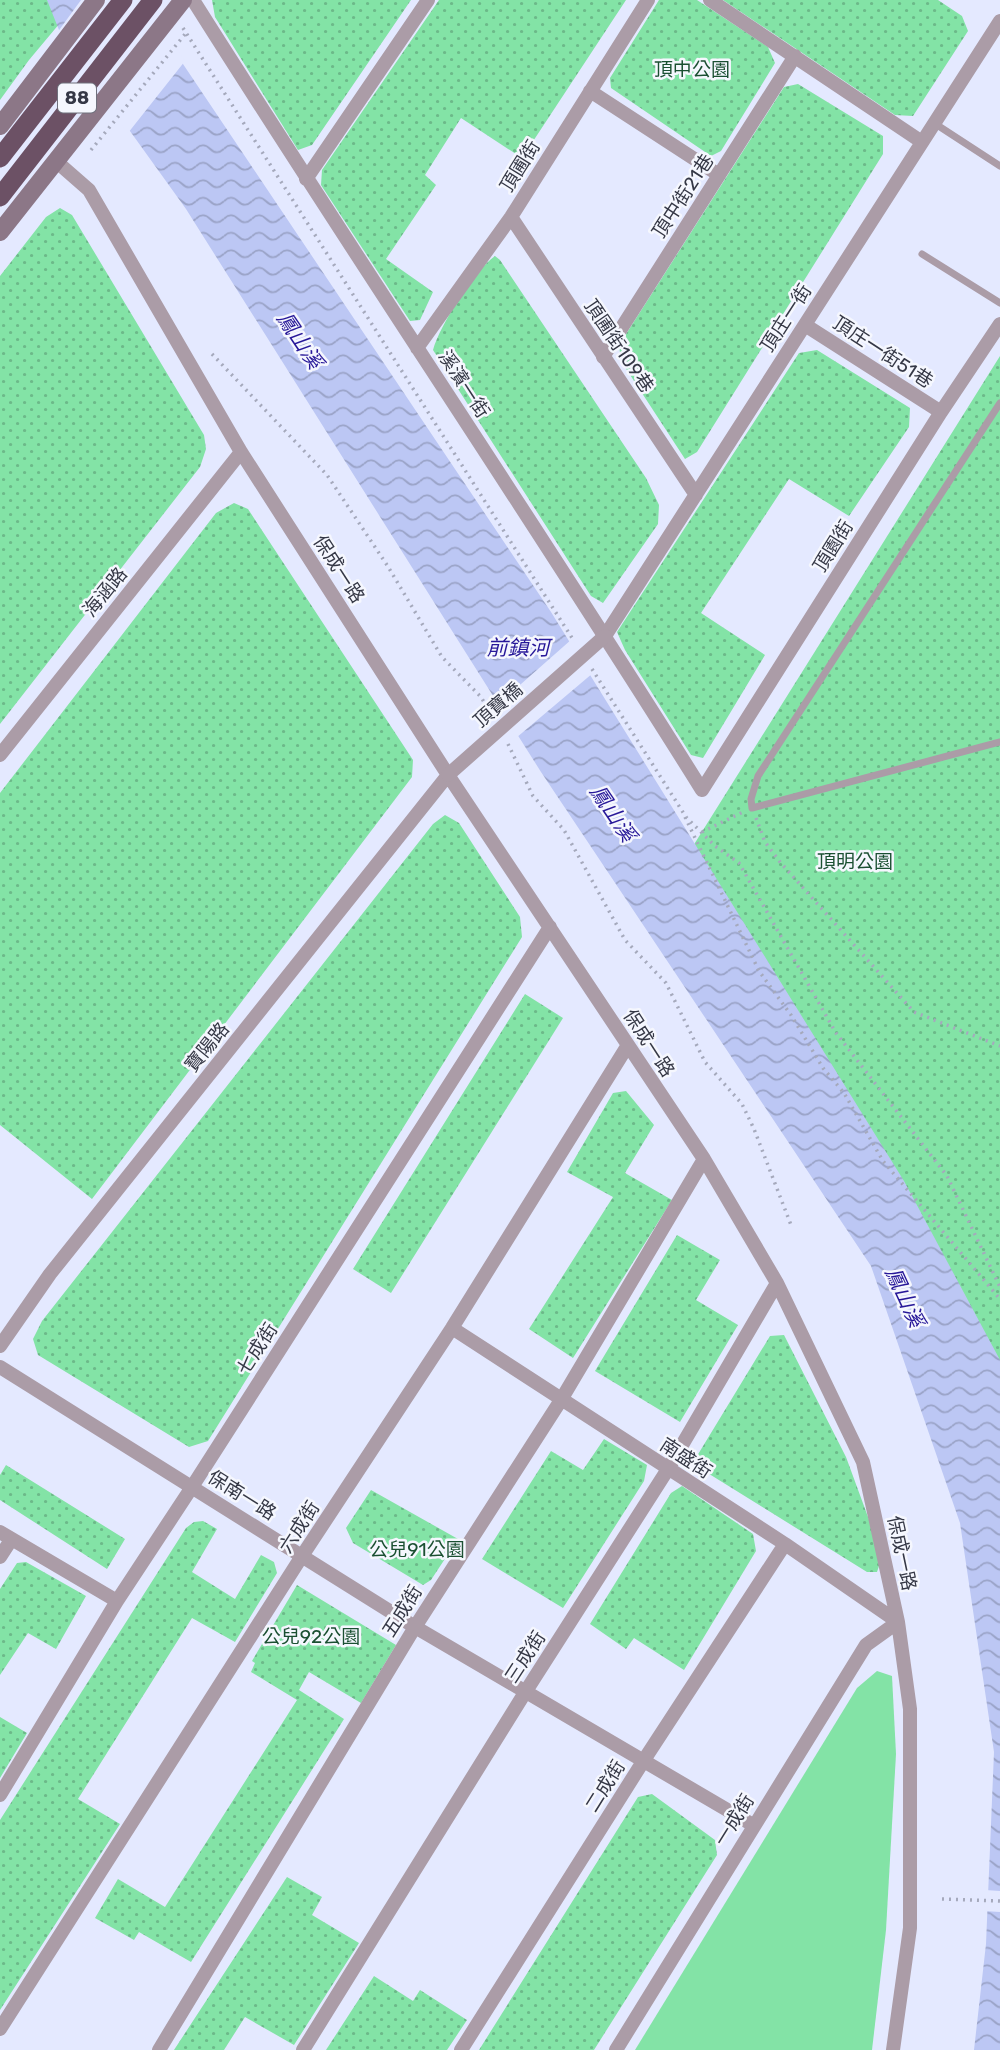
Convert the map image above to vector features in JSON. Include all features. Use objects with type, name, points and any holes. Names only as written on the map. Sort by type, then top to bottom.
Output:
[{"type":"highway","name":"88","points":[[0,158],[123,0]]},
{"type":"highway","name":"88","points":[[0,197],[153,0]]},
{"type":"main road","points":[[0,126],[96,0]]},
{"type":"main road","points":[[0,232],[183,0]]},
{"type":"street","name":"溪濱一街","points":[[193,0],[306,178],[606,636],[702,790]]},
{"type":"street","points":[[306,178],[428,0]]},
{"type":"street","name":"頂圃街","points":[[417,348],[511,217],[648,0]]},
{"type":"street","points":[[710,0],[922,142]]},
{"type":"street","name":"頂庄一街","points":[[606,636],[1000,21]]},
{"type":"street","name":"頂中街21巷","points":[[603,357],[795,56]]},
{"type":"street","points":[[590,91],[719,175]]},
{"type":"street","name":"保成一路","points":[[57,162],[89,190],[241,452],[448,775],[704,1159],[776,1283],[863,1462],[898,1622],[910,1709],[910,1928],[893,2050]]},
{"type":"street","name":"頂圃街109巷","points":[[511,217],[696,495]]},
{"type":"street","name":"頂園街","points":[[702,790],[941,412],[1000,324]]},
{"type":"street","name":"頂庄一街51巷","points":[[805,325],[941,412]]},
{"type":"street","name":"海涵路","points":[[0,755],[241,452]]},
{"type":"street","name":"頂寶橋","points":[[448,775],[606,636]]},
{"type":"street","name":"寶陽路","points":[[0,1346],[50,1274],[448,775]]},
{"type":"street","name":"七成街","points":[[0,1795],[117,1601],[550,927]]},
{"type":"street","name":"六成街","points":[[0,2029],[302,1556],[452,1328],[628,1045]]},
{"type":"street","name":"五成街","points":[[159,2050],[415,1627],[561,1400],[704,1159]]},
{"type":"street","name":"三成街","points":[[303,2050],[526,1691],[668,1469],[776,1283]]},
{"type":"street","name":"南盛街","points":[[452,1328],[785,1544],[898,1622]]},
{"type":"street","name":"保南一路","points":[[0,1367],[415,1627],[753,1825]]},
{"type":"street","points":[[0,1557],[6,1536],[117,1601]]},
{"type":"street","name":"二成街","points":[[461,2050],[644,1760],[785,1544]]},
{"type":"street","name":"一成街","points":[[616,2050],[866,1645],[898,1622]]},
{"type":"lane","points":[[934,123],[1000,166]]},
{"type":"lane","points":[[0,126],[23,141]]},
{"type":"lane","points":[[34,148],[57,162]]},
{"type":"lane","points":[[922,254],[1000,303]]},
{"type":"lane","points":[[1000,403],[758,776],[751,799],[752,808],[1000,742]]},
{"type":"path","points":[[91,150],[186,33]]},
{"type":"path","points":[[212,354],[327,475],[387,565],[442,657],[481,697],[494,721]]},
{"type":"path","points":[[501,733],[533,796],[564,830],[625,940],[666,983],[705,1062],[742,1104],[792,1225]]},
{"type":"path","points":[[702,832],[752,808],[765,842],[780,862],[914,1012],[1000,1046]]},
{"type":"path","points":[[683,812],[759,971],[823,1068],[844,1093],[883,1161],[1000,1299]]},
{"type":"path","points":[[942,1899],[1000,1901]]},
{"type":"green space","points":[[0,0],[54,0],[65,17],[0,100]]},
{"type":"green space","points":[[212,0],[411,0],[312,145],[298,150],[215,17]]},
{"type":"green space","points":[[439,0],[626,0],[522,158],[461,118],[425,175],[436,185],[386,259],[433,292],[420,320],[410,321],[321,185],[322,170]]},
{"type":"green space","name":"頂中公園","points":[[659,0],[697,0],[768,47],[775,63],[721,151],[711,156],[611,88],[610,78]]},
{"type":"green space","points":[[723,0],[938,0],[962,16],[968,31],[913,116],[895,115]]},
{"type":"green space","points":[[798,84],[883,136],[883,154],[697,452],[685,459],[621,361],[619,345],[784,87]]},
{"type":"green space","points":[[60,208],[72,215],[204,435],[206,449],[200,467],[0,724],[0,276],[46,217]]},
{"type":"green space","points":[[495,256],[646,478],[659,505],[658,524],[603,603],[591,596],[433,350],[459,299],[477,274]]},
{"type":"green space","points":[[817,350],[910,408],[909,427],[849,516],[789,479],[701,613],[765,655],[703,758],[691,755],[625,650],[617,632],[799,353]]},
{"type":"green space","name":"頂明公園","points":[[1000,356],[1000,1414],[683,862]]},
{"type":"green space","points":[[234,503],[248,509],[413,760],[412,777],[92,1199],[0,1125],[0,793],[216,513]]},
{"type":"green space","points":[[445,815],[459,823],[520,917],[522,937],[208,1441],[189,1447],[38,1355],[33,1339],[42,1321],[433,824]]},
{"type":"green space","points":[[525,994],[563,1018],[391,1293],[353,1269]]},
{"type":"green space","points":[[626,1091],[654,1125],[625,1173],[672,1200],[573,1358],[529,1329],[613,1197],[567,1172],[613,1093]]},
{"type":"green space","points":[[677,1235],[720,1260],[696,1300],[738,1325],[680,1422],[595,1371]]},
{"type":"green space","points":[[784,1335],[846,1457],[875,1536],[880,1563],[877,1572],[867,1572],[706,1472],[697,1456],[770,1336]]},
{"type":"green space","points":[[604,1439],[647,1465],[644,1481],[563,1608],[482,1559],[551,1451],[583,1470]]},
{"type":"green space","points":[[6,1465],[125,1539],[107,1569],[0,1500],[0,1475]]},
{"type":"green space","points":[[682,1486],[753,1534],[756,1551],[684,1670],[634,1638],[626,1649],[590,1624],[671,1493]]},
{"type":"green space","name":"公兒91公園","points":[[371,1490],[458,1539],[431,1580],[423,1585],[353,1543],[346,1528]]},
{"type":"green space","points":[[203,1521],[217,1529],[192,1572],[235,1599],[261,1555],[274,1562],[277,1573],[235,1642],[192,1618],[78,1799],[120,1824],[0,2010],[0,1820],[186,1528],[194,1522]]},
{"type":"green space","points":[[26,1562],[86,1596],[56,1649],[28,1633],[0,1675],[0,1589],[17,1563]]},
{"type":"green space","name":"公兒92公園","points":[[297,1585],[396,1645],[361,1703],[309,1672],[299,1690],[344,1719],[191,1962],[139,1932],[134,1940],[95,1918],[118,1879],[165,1907],[297,1700],[251,1672],[255,1663],[252,1661]]},
{"type":"green space","points":[[877,1671],[892,1676],[896,1754],[886,1930],[872,2050],[635,2050],[857,1688]]},
{"type":"green space","points":[[0,1717],[27,1733],[0,1778]]},
{"type":"green space","points":[[652,1794],[715,1840],[717,1855],[594,2050],[479,2050],[638,1797]]},
{"type":"green space","points":[[287,1877],[322,1897],[312,1915],[359,1943],[294,2045],[245,2017],[224,2050],[174,2050]]},
{"type":"green space","points":[[374,1976],[413,2001],[420,1990],[467,2020],[447,2050],[326,2050]]},
{"type":"water","name":"前鎮河","points":[[47,0],[140,0],[551,612],[904,1181],[1000,1360],[1000,2050],[974,2050],[986,1944],[994,1752],[960,1523],[871,1266],[541,772],[186,209],[61,35]]},
{"type":"pier","points":[[81,0],[144,0],[185,61],[128,133],[57,33]]},
{"type":"pier","points":[[572,639],[593,673],[516,738],[496,706]]},
{"type":"pier","points":[[985,1890],[1000,1891],[1000,1912],[984,1911]]},
{"type":"water label","name":"鳳山溪","points":[[300,340]]},
{"type":"water label","name":"鳳山溪","points":[[613,813]]},
{"type":"water label","name":"鳳山溪","points":[[905,1297]]}]
